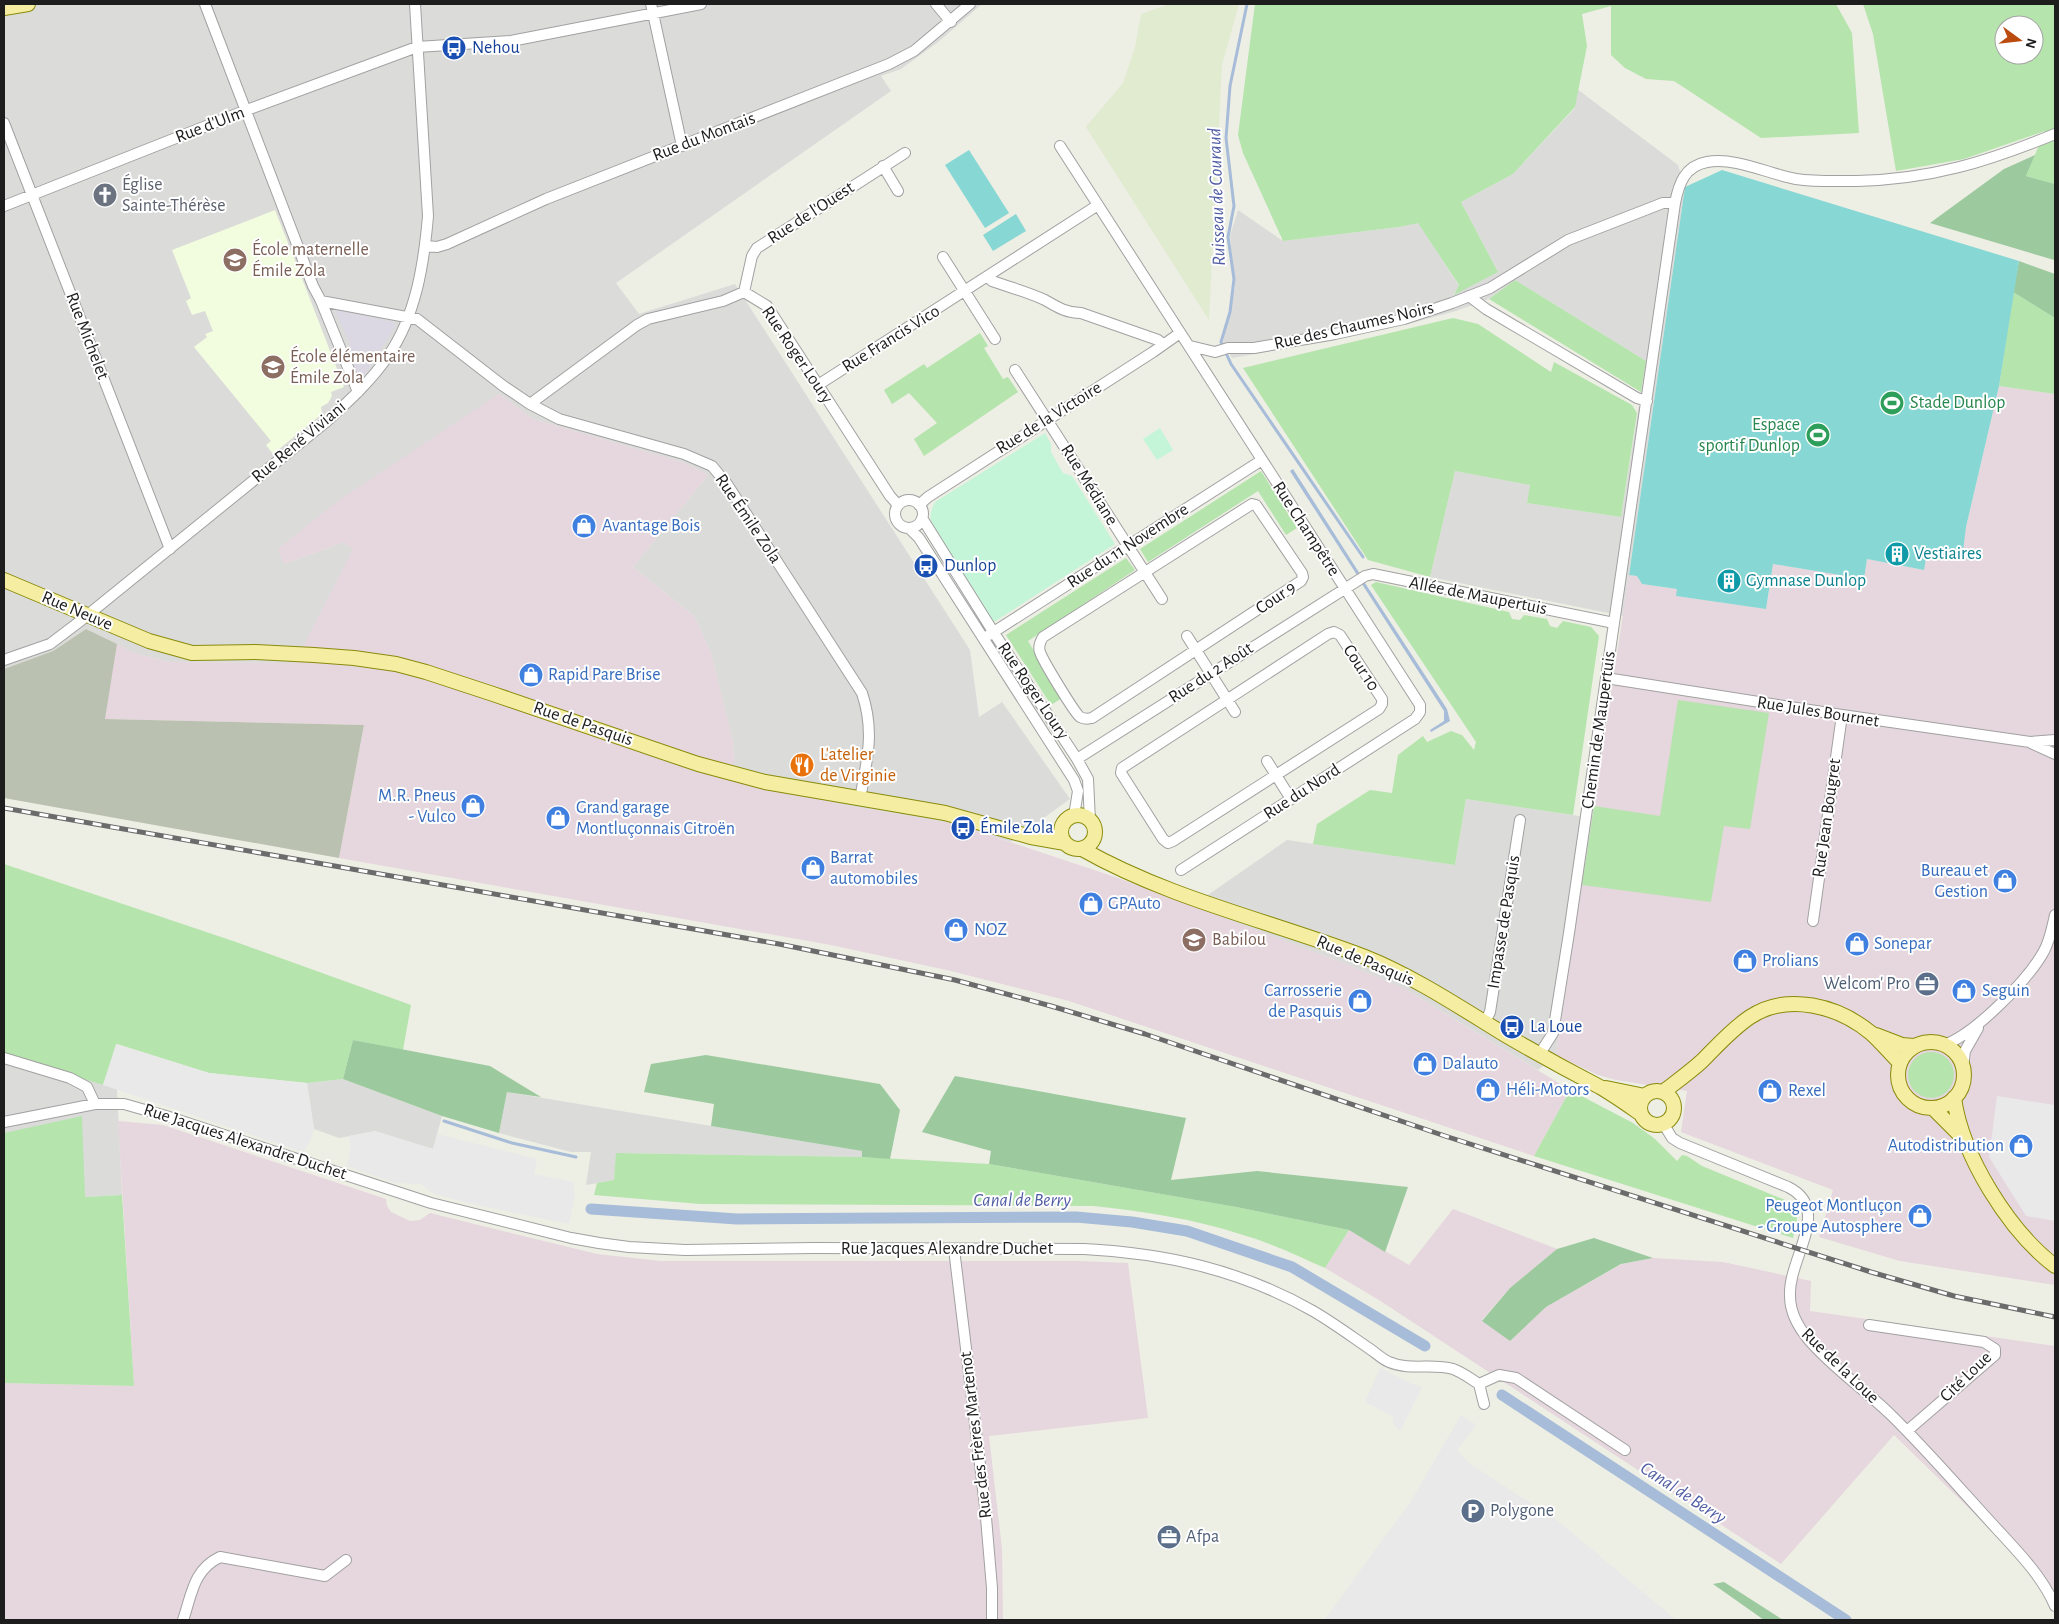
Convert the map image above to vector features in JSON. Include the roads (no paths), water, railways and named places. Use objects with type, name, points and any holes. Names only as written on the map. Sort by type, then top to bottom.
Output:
[{"type":"main road","points":[[4,8],[28,4]]},
{"type":"main road","name":"Rue Neuve","points":[[4,580],[149,641]]},
{"type":"main road","name":"Rue de Pasquis","points":[[149,641],[192,653],[256,652],[314,655],[396,664],[493,694],[698,764],[765,782],[945,812],[1014,832],[1065,843]]},
{"type":"main road","points":[[1074,816],[1086,817],[1090,821],[1095,829],[1094,838],[1088,846],[1082,849],[1073,848],[1065,843],[1061,834],[1063,825],[1070,818],[1074,816]]},
{"type":"main road","name":"Rue de Pasquis","points":[[1014,832],[1036,832],[1063,825]]},
{"type":"main road","points":[[1094,838],[1114,867]]},
{"type":"main road","name":"Rue de Pasquis","points":[[1082,849],[1114,867],[1182,894],[1366,958],[1435,992],[1581,1079],[1601,1087],[1645,1096]]},
{"type":"main road","points":[[1668,1096],[1726,1036],[1746,1020],[1764,1010],[1782,1004],[1807,1004],[1833,1011],[1852,1020],[1871,1033],[1900,1064]]},
{"type":"main road","points":[[1871,1033],[1902,1045],[1914,1046],[1929,1042],[1944,1044],[1959,1057],[1963,1066],[1963,1083],[1954,1098],[1941,1106],[1933,1108],[1917,1105],[1904,1095],[1899,1085],[1898,1074],[1903,1056],[1914,1046]]},
{"type":"main road","name":"Rue de Pasquis","points":[[1601,1087],[1641,1114]]},
{"type":"main road","points":[[1653,1091],[1668,1096],[1673,1105],[1671,1116],[1663,1123],[1653,1124],[1644,1119],[1641,1114],[1640,1104],[1645,1096],[1653,1091]]},
{"type":"main road","points":[[1954,1098],[1957,1118],[1965,1142],[2007,1217],[2031,1245],[2055,1266]]},
{"type":"main road","points":[[1933,1108],[1965,1142]]},
{"type":"street","points":[[205,4],[309,277],[321,301],[358,392]]},
{"type":"street","name":"Rue René Viviani","points":[[4,660],[50,644],[87,615],[327,421],[358,392],[388,356],[408,317],[426,246],[428,216],[415,4]]},
{"type":"street","name":"Rue d'Ulm","points":[[4,206],[246,111],[417,47],[511,40],[652,8],[701,4]]},
{"type":"street","points":[[936,4],[951,22]]},
{"type":"street","name":"Rue du Montais","points":[[426,246],[437,247],[447,244],[546,199],[901,59],[951,22],[970,4]]},
{"type":"street","points":[[652,8],[682,146]]},
{"type":"street","name":"Rue Michelet","points":[[4,123],[170,548]]},
{"type":"street","name":"Chemin de Maupertuis","points":[[1539,1055],[1553,1033],[1675,203],[1684,176],[1693,167],[1707,162],[1720,161],[1796,179],[1832,182],[1894,180],[1946,172],[2003,155],[2055,134]]},
{"type":"street","points":[[1060,146],[1098,205]]},
{"type":"street","name":"Rue de l'Ouest","points":[[744,292],[752,256],[757,248],[905,152]]},
{"type":"street","points":[[883,166],[898,191]]},
{"type":"street","name":"Rue des Chaumes Noirs","points":[[1190,346],[1204,350],[1254,348],[1396,320],[1490,288],[1574,237],[1663,203],[1675,203]]},
{"type":"street","name":"Rue Francis Vico","points":[[818,385],[1098,205]]},
{"type":"street","name":"Rue Champêtre","points":[[1098,205],[1420,704],[1420,712]]},
{"type":"street","points":[[943,257],[995,339]]},
{"type":"street","points":[[988,277],[992,281],[1045,300],[1055,307],[1071,313],[1081,313],[1090,316],[1158,340],[1163,345]]},
{"type":"street","name":"Rue Roger Loury","points":[[530,404],[643,322],[723,301],[744,292],[767,306],[890,496],[898,505],[895,518],[901,526],[910,528],[919,538],[1077,759],[1088,779],[1090,821]]},
{"type":"street","points":[[1469,296],[1486,309],[1637,398],[1647,401]]},
{"type":"street","name":"Rue Émile Zola","points":[[321,301],[417,319],[530,404],[559,419],[684,454],[712,466],[727,484],[862,693],[869,713],[870,739],[860,799]]},
{"type":"street","name":"Rue de la Victoire","points":[[919,505],[928,496],[1180,333]]},
{"type":"street","name":"Rue Médiane","points":[[1015,370],[1162,599]]},
{"type":"street","name":"Rue du 11 Novembre","points":[[989,635],[1262,460]]},
{"type":"street","points":[[898,505],[910,500],[919,505]]},
{"type":"street","name":"Cour 9","points":[[1252,504],[1256,505],[1303,577],[1301,581],[1196,651],[1092,718],[1086,719],[1080,716],[1057,682],[1039,650],[1043,637],[1252,504]]},
{"type":"street","name":"Rue Roger Loury","points":[[919,505],[922,518],[989,635],[990,649],[1074,780],[1078,790],[1074,816]]},
{"type":"street","points":[[910,528],[918,525],[922,518]]},
{"type":"street","name":"Allée de Maupertuis","points":[[1344,588],[1373,574],[1614,623]]},
{"type":"street","name":"Rue du 2 Août","points":[[1077,759],[1344,588]]},
{"type":"street","name":"Cour 10","points":[[1334,632],[1340,635],[1382,699],[1382,704],[1379,709],[1276,776],[1168,843],[1163,839],[1121,773],[1122,768],[1227,700],[1328,634],[1334,632]]},
{"type":"street","points":[[1187,636],[1235,712]]},
{"type":"street","name":"Rue Jules Bournet","points":[[1606,678],[1842,716],[2030,742],[2055,740]]},
{"type":"street","name":"Rue du Nord","points":[[1181,870],[1415,719],[1420,712]]},
{"type":"street","name":"Rue Jean Bougret","points":[[1812,921],[1842,716]]},
{"type":"street","name":"Rue Jules Bournet","points":[[2030,742],[2055,754]]},
{"type":"street","points":[[1267,761],[1291,799]]},
{"type":"street","name":"Impasse de Pasquis","points":[[1485,1022],[1490,1012],[1520,820]]},
{"type":"street","points":[[1944,1044],[1955,1041],[1979,1025],[2033,968],[2052,939],[2055,915]]},
{"type":"street","points":[[1963,1066],[1965,1051],[1979,1025]]},
{"type":"street","points":[[4,1058],[70,1078],[86,1087],[95,1104]]},
{"type":"street","name":"Rue Jacques Alexandre Duchet","points":[[4,1122],[95,1104],[124,1104],[142,1108],[431,1203],[571,1238],[629,1247],[685,1250],[813,1248],[1092,1249],[1152,1254],[1181,1260],[1267,1288],[1315,1312],[1388,1362],[1411,1368],[1454,1370],[1479,1384]]},
{"type":"street","name":"Rue de la Loue","points":[[1663,1123],[1672,1138],[1680,1143],[1788,1187],[1801,1195],[1808,1206],[1809,1213],[1806,1231],[1790,1286],[1790,1305],[1796,1323],[1810,1342],[1907,1431],[2027,1563],[2050,1595],[2055,1606]]},
{"type":"street","name":"Rue des Frères Martenot","points":[[954,1249],[986,1516],[992,1588],[992,1620]]},
{"type":"street","name":"Cité Loue","points":[[1870,1325],[1984,1342],[1995,1349],[1995,1355],[1907,1431]]},
{"type":"street","points":[[1484,1404],[1479,1384],[1499,1375],[1516,1378],[1625,1450]]},
{"type":"street","points":[[182,1620],[199,1573],[208,1563],[220,1558],[325,1576],[346,1560]]},
{"type":"waterway","name":"Ruisseau de Couraud","points":[[1247,4],[1230,86],[1226,138],[1234,206],[1228,237],[1234,279],[1230,312],[1221,342],[1231,364],[1363,557]]},
{"type":"waterway","points":[[444,1121],[512,1143],[576,1157]]},
{"type":"waterway","name":"Canal de Berry","points":[[591,1209],[737,1219],[1076,1217],[1132,1222],[1187,1231],[1292,1267],[1425,1346]]},
{"type":"waterway","name":"Canal de Berry","points":[[1502,1395],[1846,1620]]},
{"type":"railway","points":[[4,808],[779,944],[955,980],[1145,1034],[1445,1136],[1871,1272],[1954,1296],[2055,1317]]},
{"type":"place","name":"Nehou","points":[[454,48]]},
{"type":"place","name":"Église Sainte-Thérèse","points":[[105,195]]},
{"type":"place","name":"École maternelle Émile Zola","points":[[235,260]]},
{"type":"place","name":"École élémentaire Émile Zola","points":[[273,367]]},
{"type":"place","name":"Stade Dunlop","points":[[1892,403]]},
{"type":"place","name":"Espace sportif Dunlop","points":[[1818,435]]},
{"type":"place","name":"Avantage Bois","points":[[584,526]]},
{"type":"place","name":"Vestiaires","points":[[1897,554]]},
{"type":"place","name":"Dunlop","points":[[926,566]]},
{"type":"place","name":"Gymnase Dunlop","points":[[1729,581]]},
{"type":"place","name":"Rapid Pare Brise","points":[[531,675]]},
{"type":"place","name":"L'atelier de Virginie","points":[[802,765]]},
{"type":"place","name":"M.R. Pneus - Vulco","points":[[473,806]]},
{"type":"place","name":"Grand garage Montluçonnais Citroën","points":[[558,818]]},
{"type":"place","name":"Émile Zola","points":[[963,828]]},
{"type":"place","name":"Barrat automobiles","points":[[813,868]]},
{"type":"place","name":"Bureau et Gestion","points":[[2005,881]]},
{"type":"place","name":"GPAuto","points":[[1091,904]]},
{"type":"place","name":"NOZ","points":[[956,930]]},
{"type":"place","name":"Babilou","points":[[1194,940]]},
{"type":"place","name":"Sonepar","points":[[1857,944]]},
{"type":"place","name":"Prolians","points":[[1745,961]]},
{"type":"place","name":"Welcom' Pro","points":[[1927,984]]},
{"type":"place","name":"Seguin","points":[[1964,991]]},
{"type":"place","name":"Carrosserie de Pasquis","points":[[1360,1001]]},
{"type":"place","name":"La Loue","points":[[1512,1027]]},
{"type":"place","name":"Dalauto","points":[[1425,1064]]},
{"type":"place","name":"Héli-Motors","points":[[1488,1090]]},
{"type":"place","name":"Rexel","points":[[1770,1091]]},
{"type":"place","name":"Autodistribution","points":[[2021,1146]]},
{"type":"place","name":"Peugeot Montluçon - Groupe Autosphere","points":[[1920,1216]]},
{"type":"place","name":"Polygone","points":[[1473,1511]]},
{"type":"place","name":"Afpa","points":[[1169,1537]]}]
